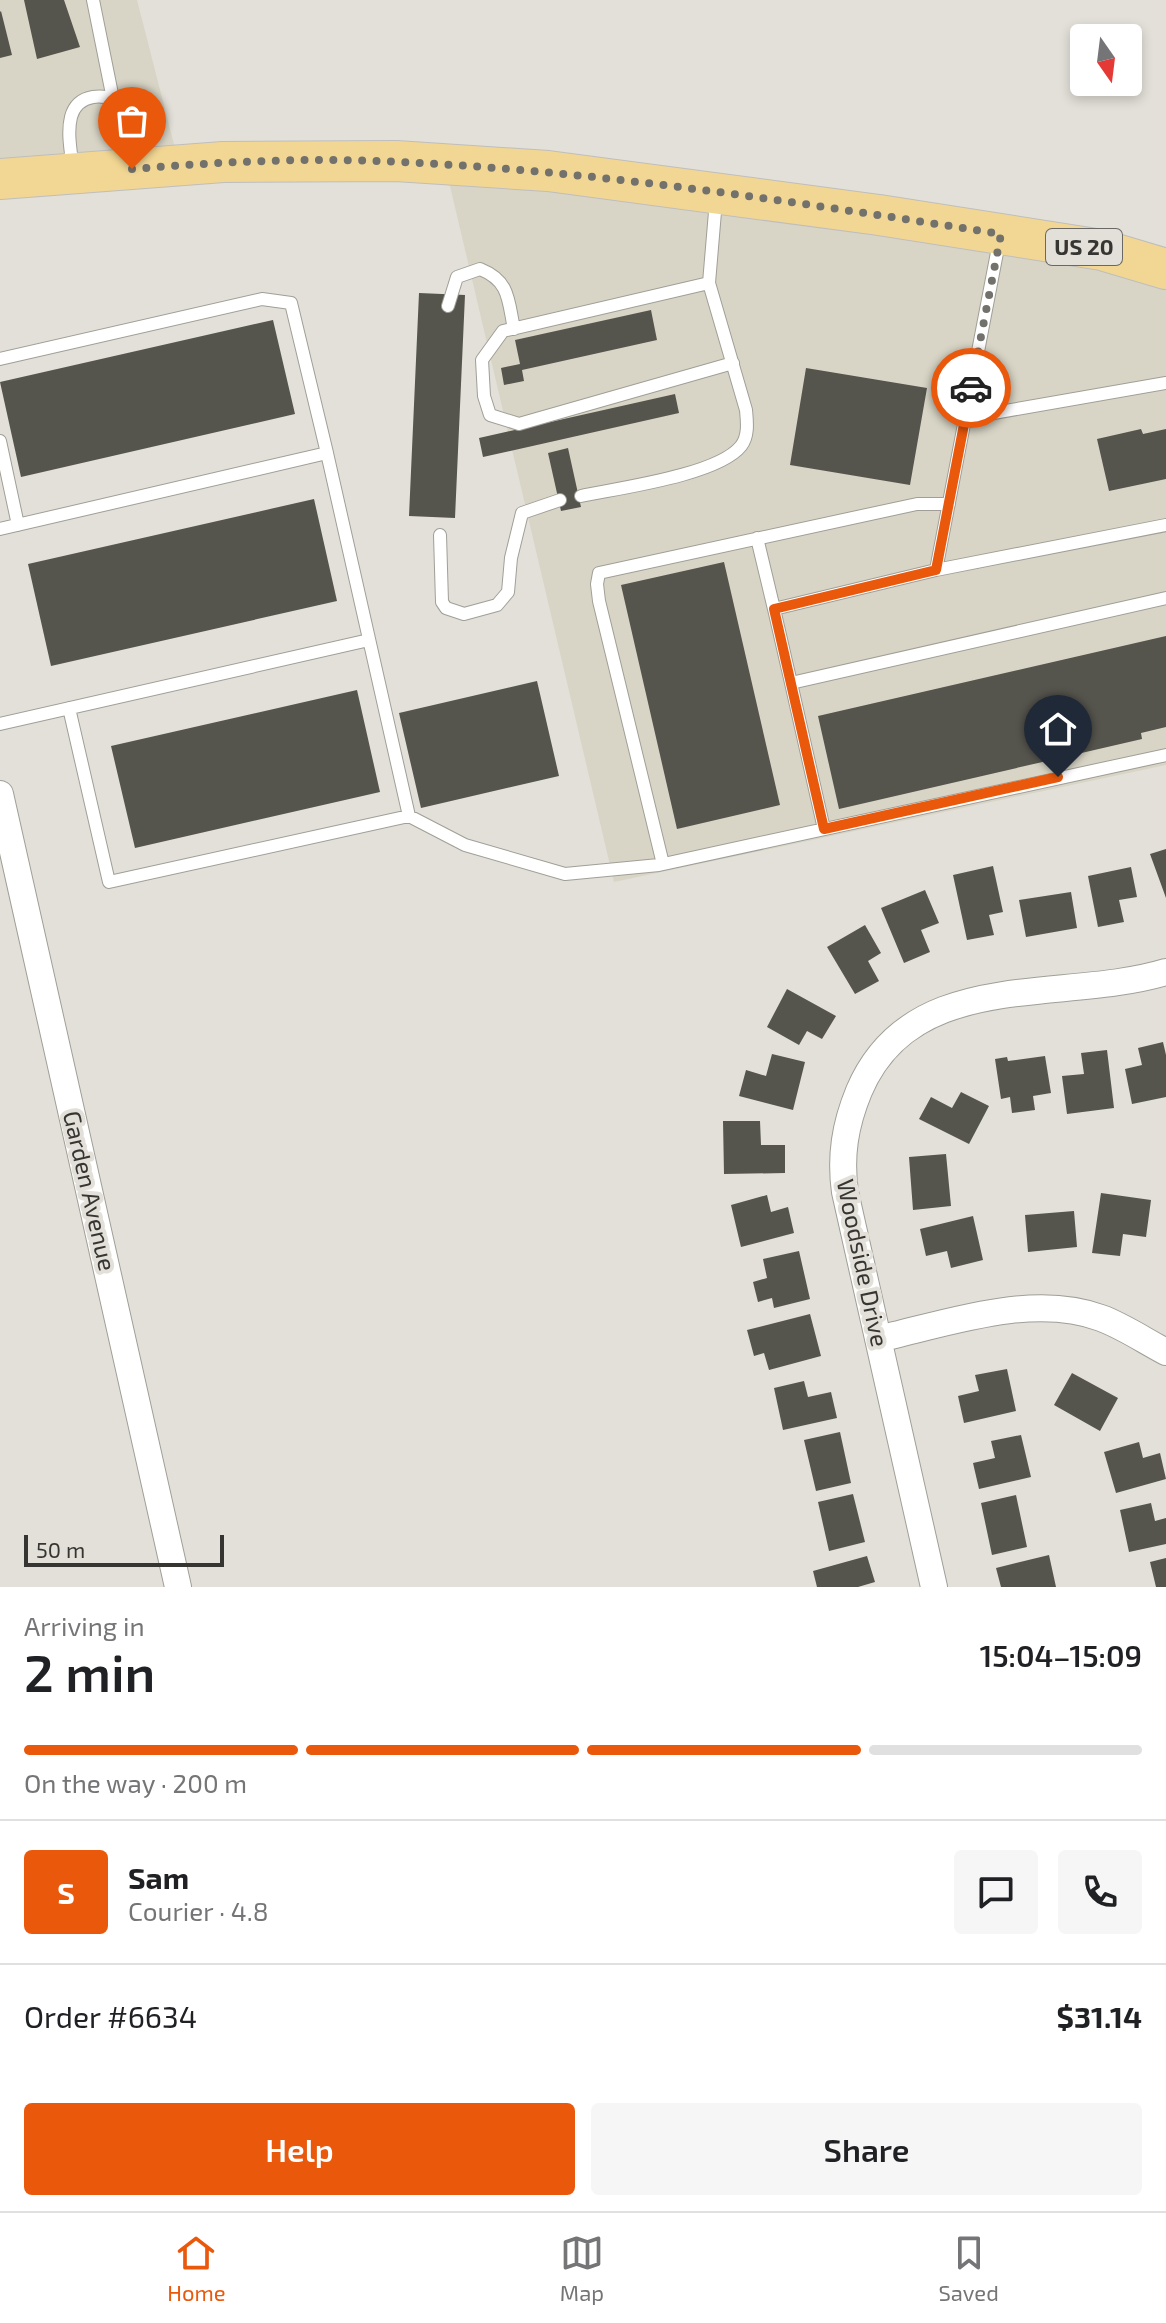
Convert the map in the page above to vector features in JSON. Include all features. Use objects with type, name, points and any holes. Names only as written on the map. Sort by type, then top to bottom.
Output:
[{"type":"main road","name":"US 20","points":[[0,179],[223,162],[396,161],[548,171],[1102,250],[1166,269]]},
{"type":"street","name":"Garden Avenue","points":[[0,794],[178,1587]]},
{"type":"street","name":"Woodside Drive","points":[[934,1587],[842,1170],[848,1119],[869,1070],[901,1035],[931,1014],[981,997],[1118,983],[1166,972]]},
{"type":"street","points":[[878,1339],[1009,1310],[1046,1308],[1071,1310],[1100,1318],[1166,1352]]},
{"type":"lane","points":[[93,0],[113,99]]},
{"type":"lane","points":[[73,173],[69,130],[71,115],[77,104],[100,96],[113,99],[122,108],[131,126],[140,169]]},
{"type":"lane","points":[[581,496],[715,464],[744,444],[746,410],[709,283],[716,193]]},
{"type":"lane","points":[[936,570],[1001,234]]},
{"type":"lane","points":[[448,306],[457,277],[480,269],[493,274],[505,286],[514,329]]},
{"type":"lane","points":[[709,283],[503,331],[482,360],[484,396],[490,415],[519,424],[733,363]]},
{"type":"lane","points":[[0,359],[262,299],[291,303],[409,816]]},
{"type":"lane","points":[[965,418],[1166,383]]},
{"type":"lane","points":[[0,441],[18,525]]},
{"type":"lane","points":[[0,529],[327,453]]},
{"type":"lane","points":[[440,535],[442,602],[446,608],[464,614],[497,605],[508,592],[511,558],[522,513],[560,500]]},
{"type":"lane","points":[[663,864],[599,601],[599,573],[917,504],[949,504]]},
{"type":"lane","points":[[774,609],[936,570],[1166,525]]},
{"type":"lane","points":[[757,538],[824,829]]},
{"type":"lane","points":[[791,683],[1166,598]]},
{"type":"lane","points":[[0,724],[369,640]]},
{"type":"lane","points":[[69,708],[109,882],[409,816],[465,845],[565,874],[663,864],[1166,755]]},
{"type":"shaded area","points":[[0,0],[137,0],[178,160],[0,172]]},
{"type":"shaded area","points":[[446,169],[544,176],[1166,280],[1166,765],[614,882]]},
{"type":"building","points":[[24,0],[64,0],[80,47],[37,59]]},
{"type":"building","points":[[0,12],[12,55],[0,58]]},
{"type":"building","points":[[419,293],[465,295],[455,518],[409,516]]},
{"type":"building","points":[[651,310],[657,340],[522,370],[524,381],[504,385],[501,368],[520,364],[515,340]]},
{"type":"building","points":[[273,320],[295,414],[21,477],[0,382]]},
{"type":"building","points":[[806,368],[927,388],[910,485],[790,465]]},
{"type":"building","points":[[675,394],[679,413],[483,457],[479,438]]},
{"type":"building","points":[[1141,429],[1143,434],[1166,429],[1166,479],[1109,491],[1097,439]]},
{"type":"building","points":[[568,448],[581,507],[561,511],[548,453]]},
{"type":"building","points":[[314,499],[337,601],[51,666],[28,564]]},
{"type":"building","points":[[724,562],[780,805],[677,829],[621,585]]},
{"type":"building","points":[[1166,636],[1166,727],[1141,733],[1142,739],[839,809],[818,716]]},
{"type":"building","points":[[537,681],[559,776],[421,808],[399,713]]},
{"type":"building","points":[[357,690],[380,792],[135,848],[111,746]]},
{"type":"building","points":[[1166,849],[1166,898],[1150,854]]},
{"type":"building","points":[[993,866],[1003,912],[989,915],[994,935],[967,940],[953,875]]},
{"type":"building","points":[[1131,867],[1137,897],[1119,900],[1124,922],[1098,927],[1088,876]]},
{"type":"building","points":[[925,890],[939,923],[921,930],[930,952],[904,963],[881,908]]},
{"type":"building","points":[[1071,892],[1077,928],[1026,937],[1019,900]]},
{"type":"building","points":[[865,925],[881,953],[868,961],[879,981],[855,994],[827,947]]},
{"type":"building","points":[[787,989],[836,1016],[822,1039],[807,1031],[799,1045],[767,1027]]},
{"type":"building","points":[[1163,1042],[1166,1097],[1132,1104],[1125,1069],[1142,1065],[1138,1048]]},
{"type":"building","points":[[1107,1050],[1114,1108],[1067,1114],[1062,1076],[1084,1074],[1081,1053]]},
{"type":"building","points":[[772,1054],[805,1062],[793,1110],[739,1096],[746,1070],[766,1076]]},
{"type":"building","points":[[1045,1056],[1051,1093],[1033,1096],[1035,1110],[1012,1113],[1010,1097],[1001,1099],[995,1059],[1007,1057],[1008,1061]]},
{"type":"building","points":[[961,1092],[989,1106],[969,1144],[919,1119],[931,1097],[952,1108]]},
{"type":"building","points":[[723,1121],[760,1121],[761,1145],[785,1145],[785,1173],[724,1174]]},
{"type":"building","points":[[946,1154],[951,1206],[913,1210],[909,1157]]},
{"type":"building","points":[[1101,1193],[1151,1200],[1146,1237],[1123,1234],[1120,1256],[1092,1253]]},
{"type":"building","points":[[767,1195],[771,1212],[788,1207],[794,1233],[741,1247],[731,1205]]},
{"type":"building","points":[[1074,1211],[1077,1247],[1028,1252],[1025,1215]]},
{"type":"building","points":[[973,1216],[983,1260],[951,1268],[947,1251],[926,1256],[920,1229]]},
{"type":"building","points":[[799,1251],[810,1299],[774,1308],[772,1298],[758,1302],[753,1282],[767,1278],[763,1259]]},
{"type":"building","points":[[810,1314],[821,1356],[769,1370],[764,1353],[754,1356],[747,1330]]},
{"type":"building","points":[[1007,1369],[1016,1411],[964,1423],[958,1396],[979,1391],[975,1375]]},
{"type":"building","points":[[1072,1373],[1118,1398],[1100,1431],[1054,1405]]},
{"type":"building","points":[[804,1381],[808,1397],[831,1392],[837,1418],[783,1430],[774,1388]]},
{"type":"building","points":[[840,1432],[851,1483],[816,1491],[804,1440]]},
{"type":"building","points":[[1021,1435],[1031,1477],[979,1489],[973,1463],[995,1458],[991,1441]]},
{"type":"building","points":[[1139,1442],[1143,1458],[1160,1453],[1166,1479],[1116,1493],[1104,1452]]},
{"type":"building","points":[[853,1494],[865,1542],[829,1551],[818,1502]]},
{"type":"building","points":[[1016,1495],[1027,1547],[992,1555],[981,1503]]},
{"type":"building","points":[[1151,1503],[1155,1521],[1166,1518],[1166,1544],[1129,1552],[1120,1510]]},
{"type":"building","points":[[1049,1555],[1056,1587],[1001,1587],[996,1568]]},
{"type":"building","points":[[867,1556],[875,1582],[858,1587],[817,1587],[813,1571]]},
{"type":"building","points":[[1166,1558],[1166,1587],[1156,1587],[1150,1562]]},
{"type":"way so far","points":[[132,169],[223,162],[396,161],[548,171],[1001,234],[971,388]]},
{"type":"route","points":[[971,388],[936,570],[774,609],[824,829],[1058,777]]}]
